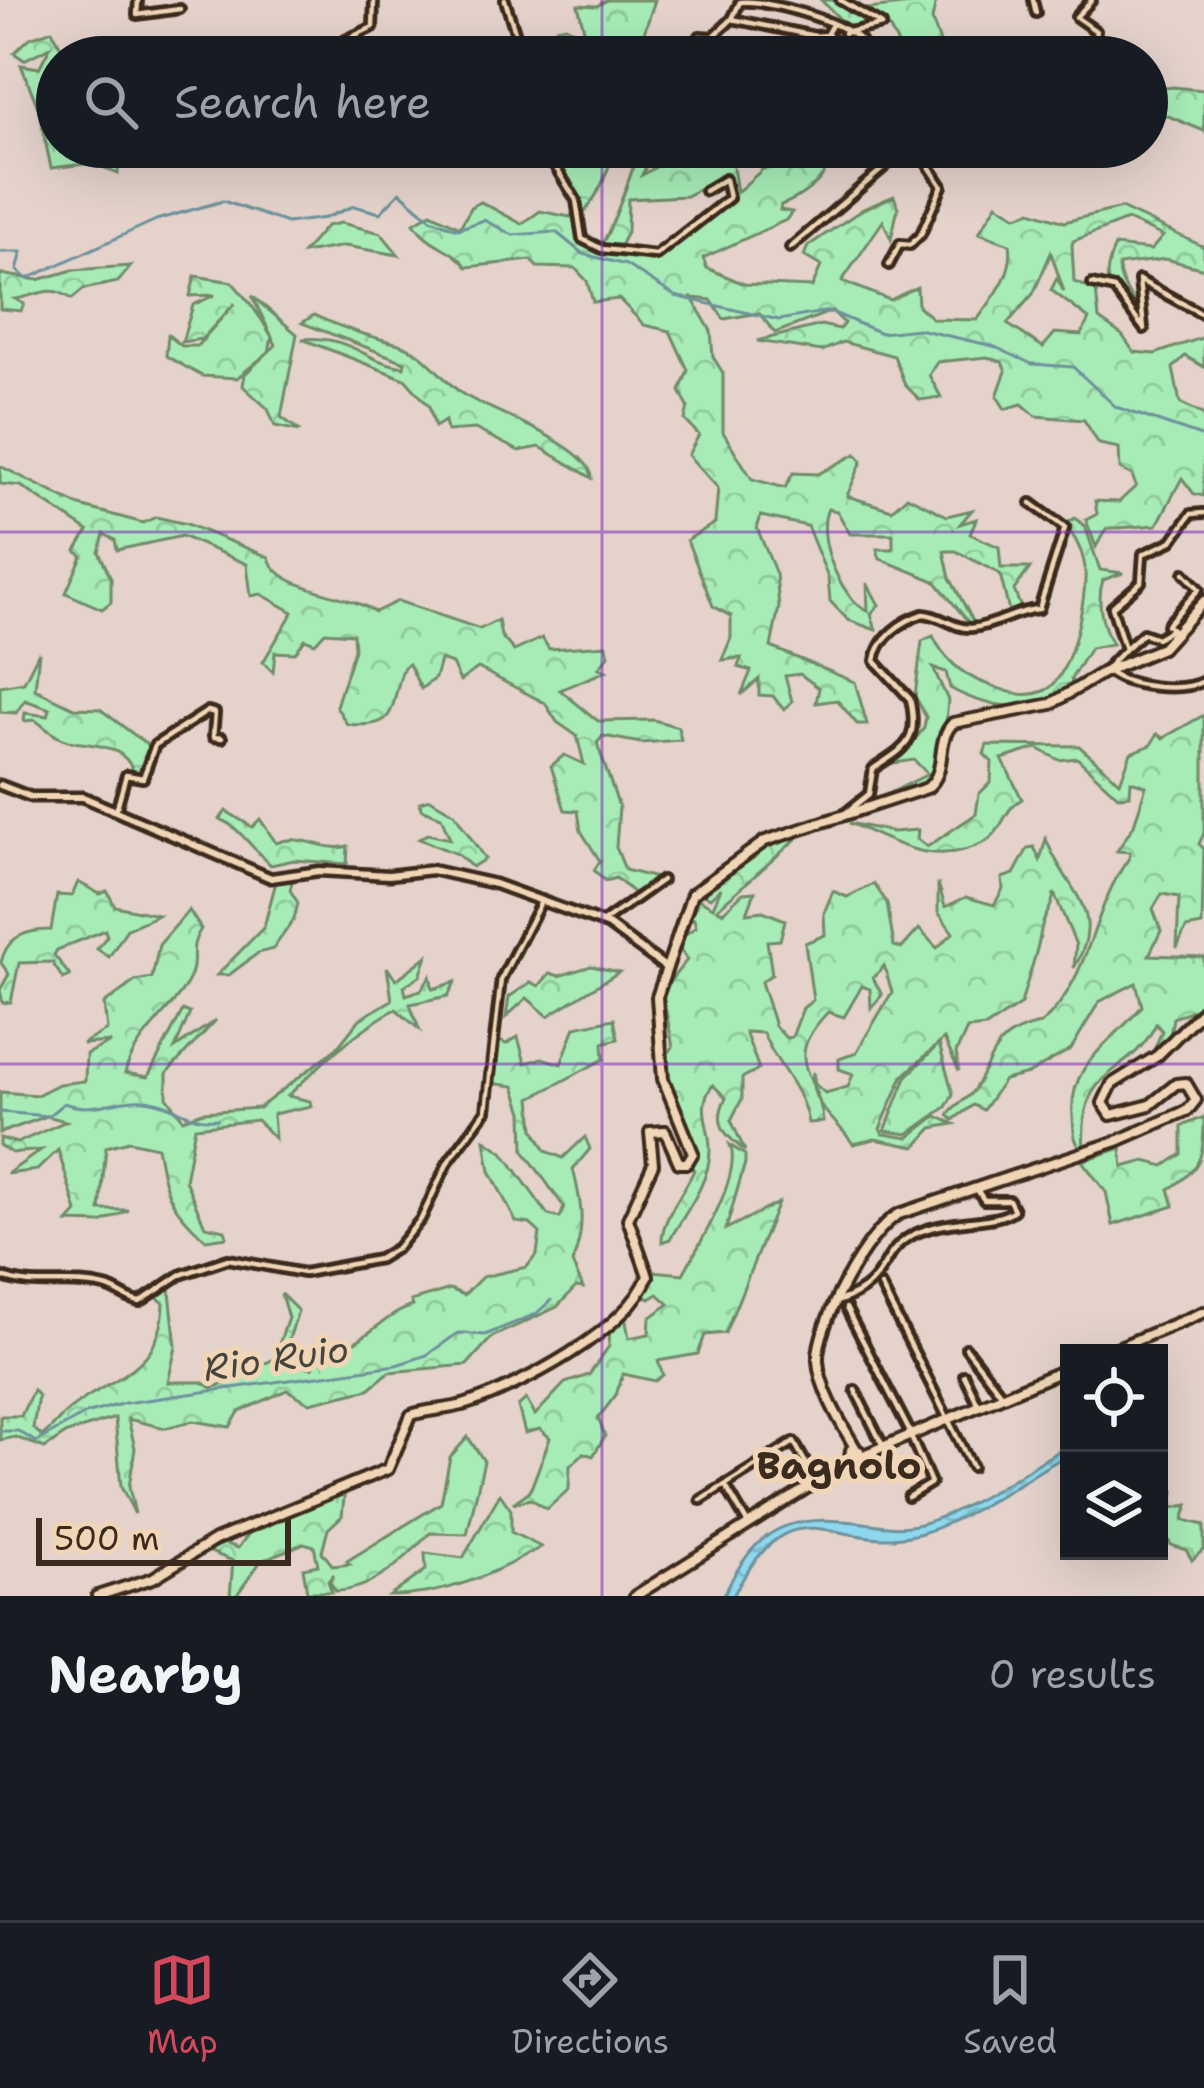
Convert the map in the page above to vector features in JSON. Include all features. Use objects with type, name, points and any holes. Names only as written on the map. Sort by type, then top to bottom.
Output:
[{"type":"main road","points":[[98,1596],[153,1578],[218,1538],[388,1469],[410,1415],[477,1400],[578,1348],[639,1294],[647,1265],[628,1214],[652,1164],[650,1132],[665,1132],[672,1157],[680,1163],[687,1163],[693,1153],[661,1069],[657,990],[692,894],[757,844],[932,785],[941,770],[943,738],[953,723],[1043,707],[1105,672],[1162,648],[1202,602]]},
{"type":"main road","points":[[854,1454],[818,1358],[866,1245],[886,1222],[1188,1110],[1196,1100],[1186,1083],[1125,1115],[1111,1115],[1102,1102],[1112,1084],[1156,1056],[1204,1010]]},
{"type":"main road","points":[[1127,1344],[1204,1312]]},
{"type":"main road","points":[[634,1596],[696,1563],[854,1454],[1060,1372]]},
{"type":"street","points":[[138,0],[137,15],[180,9]]},
{"type":"street","points":[[355,36],[374,27],[374,0]]},
{"type":"street","points":[[505,0],[516,36]]},
{"type":"street","points":[[839,0],[882,25],[844,33]]},
{"type":"street","points":[[1033,0],[1036,13]]},
{"type":"street","points":[[1092,0],[1076,17],[1096,31],[1095,36]]},
{"type":"street","points":[[714,36],[732,19],[740,2],[763,2],[851,36]]},
{"type":"street","points":[[732,19],[808,35],[828,34],[832,25]]},
{"type":"street","points":[[555,168],[581,211],[582,239],[602,249],[656,255],[729,198],[725,179],[704,191]]},
{"type":"street","points":[[790,248],[887,168]]},
{"type":"street","points":[[889,265],[900,243],[910,244],[921,234],[942,186],[935,168]]},
{"type":"street","points":[[1092,284],[1114,289],[1144,329],[1139,280],[1204,315]]},
{"type":"street","points":[[843,818],[871,792],[875,766],[901,754],[911,732],[910,699],[875,661],[882,642],[905,620],[926,613],[958,628],[974,628],[1020,610],[1040,609],[1065,528],[1031,503]]},
{"type":"street","points":[[1125,649],[1112,611],[1142,582],[1143,554],[1172,541],[1191,514],[1204,513]]},
{"type":"street","points":[[1184,573],[1199,590],[1167,625],[1173,630],[1160,638],[1143,633],[1105,672],[1160,686],[1193,687],[1204,681]]},
{"type":"street","points":[[1196,620],[1202,602]]},
{"type":"street","points":[[116,811],[126,775],[143,778],[160,740],[208,711],[215,713],[213,737],[222,738]]},
{"type":"street","points":[[0,785],[31,797],[78,796],[271,878],[319,871],[389,875],[443,871],[602,922],[665,968]]},
{"type":"street","points":[[602,922],[662,880]]},
{"type":"street","points":[[0,1276],[26,1285],[56,1281],[106,1287],[140,1302],[172,1279],[228,1258],[304,1273],[391,1253],[412,1233],[439,1176],[486,1111],[501,979],[542,900]]},
{"type":"street","points":[[908,1497],[931,1484],[843,1304],[878,1279],[907,1238],[947,1222],[1004,1217],[1014,1210],[1009,1200],[984,1200],[977,1189]]},
{"type":"street","points":[[881,1286],[972,1467]]},
{"type":"street","points":[[966,1348],[1003,1396]]},
{"type":"street","points":[[964,1376],[979,1406]]},
{"type":"street","points":[[855,1390],[883,1446]]},
{"type":"street","points":[[701,1500],[794,1442],[814,1478]]},
{"type":"street","points":[[724,1485],[748,1524]]},
{"type":"green space","points":[[607,0],[655,0],[643,36],[586,36],[578,5],[597,6]]},
{"type":"green space","points":[[821,0],[840,0],[860,10],[936,1],[932,20],[938,36],[894,36],[887,24],[877,30],[848,27]]},
{"type":"green space","points":[[566,26],[583,36],[558,36],[556,28]]},
{"type":"green space","points":[[52,30],[55,36],[36,36],[36,54],[24,60],[14,53],[30,38]]},
{"type":"green space","points":[[21,65],[36,68],[36,102]]},
{"type":"green space","points":[[1168,88],[1204,90],[1204,131],[1168,116]]},
{"type":"green space","points":[[557,168],[608,168],[584,213]]},
{"type":"green space","points":[[632,168],[645,168],[642,175],[654,168],[733,168],[737,192],[763,169],[826,168],[803,194],[781,205],[780,210],[792,212],[786,220],[703,258],[707,268],[744,284],[812,287],[821,266],[804,256],[808,246],[863,209],[894,196],[898,208],[891,239],[883,221],[842,281],[890,300],[917,287],[918,306],[933,319],[977,320],[1001,285],[1010,244],[979,233],[997,204],[1017,216],[1031,211],[1064,222],[1121,208],[1204,247],[1204,269],[1166,259],[1119,265],[1142,324],[1111,288],[1107,272],[1115,246],[1151,250],[1163,236],[1127,220],[1073,241],[1072,246],[1074,282],[1096,290],[1099,319],[1122,335],[1134,352],[1155,354],[1204,337],[1204,367],[1185,356],[1173,368],[1180,403],[1204,415],[1204,496],[1194,494],[1182,478],[1157,525],[1106,529],[1096,547],[1086,520],[1097,514],[1095,501],[1119,502],[1136,486],[1132,475],[1120,469],[1119,448],[1099,444],[1084,420],[1036,416],[1022,404],[1005,409],[997,396],[1006,371],[1002,362],[987,357],[937,362],[929,375],[941,397],[920,400],[905,385],[894,356],[843,342],[822,351],[757,341],[821,325],[840,329],[844,323],[832,311],[775,333],[759,313],[724,319],[711,300],[692,298],[711,331],[713,357],[723,373],[723,432],[752,479],[785,488],[793,473],[818,474],[856,454],[862,461],[847,496],[892,510],[907,496],[947,516],[972,510],[960,524],[976,519],[970,534],[999,547],[1001,568],[1030,568],[1014,590],[1021,608],[1010,615],[1000,574],[956,551],[944,551],[950,578],[975,625],[970,624],[935,581],[880,559],[877,549],[893,549],[893,534],[850,534],[837,511],[828,509],[825,535],[833,566],[848,594],[868,611],[867,583],[879,605],[871,614],[876,630],[848,620],[830,601],[828,577],[807,526],[761,516],[757,528],[776,574],[779,607],[771,647],[855,682],[867,724],[857,724],[837,700],[816,703],[819,688],[800,674],[785,676],[792,701],[784,710],[773,696],[759,695],[759,679],[741,695],[751,671],[738,667],[741,658],[722,660],[731,638],[731,616],[713,606],[687,540],[715,523],[718,488],[688,455],[699,435],[685,420],[688,407],[680,391],[688,370],[670,331],[644,325],[619,299],[593,302],[587,281],[575,268],[537,267],[531,260],[467,267],[414,223],[431,213],[460,227],[472,206],[481,202],[522,224],[540,211],[570,217],[578,204],[580,235],[600,246]],"holes":[[[723,177],[729,180],[729,201],[672,238],[656,255],[618,250],[627,232],[628,199],[686,196]],[[1051,253],[1064,292],[1057,278],[1051,290],[1089,319],[1081,335],[1055,333],[1043,347],[1007,324],[1033,294]]]},
{"type":"green space","points":[[341,223],[381,233],[399,255],[345,246],[303,253],[326,226]]},
{"type":"green space","points":[[131,266],[118,282],[84,289],[72,299],[44,292],[15,299],[24,304],[21,311],[0,309],[0,274],[38,280],[73,270]]},
{"type":"green space","points":[[195,276],[232,282],[272,337],[269,352],[237,378],[202,376],[166,356],[168,335],[182,346],[197,346],[235,303],[202,339],[182,342],[193,305],[215,295],[190,296]]},
{"type":"green space","points":[[252,296],[297,334],[281,417],[300,431],[275,426],[268,409],[243,386],[245,374],[276,345]]},
{"type":"green space","points":[[314,315],[409,348],[464,395],[575,454],[592,478],[540,447],[519,451],[475,429],[447,431],[445,421],[435,427],[429,406],[405,379],[302,339],[333,341],[390,364],[404,367],[405,362],[302,323]]},
{"type":"green space","points":[[0,466],[80,506],[143,523],[156,517],[187,524],[269,557],[274,568],[298,584],[375,612],[398,601],[480,629],[498,620],[501,636],[514,651],[542,638],[549,649],[606,645],[609,655],[599,668],[606,671],[560,690],[598,721],[654,720],[678,727],[681,740],[641,743],[603,736],[597,743],[619,807],[616,847],[625,870],[660,879],[636,895],[616,878],[605,881],[594,870],[600,861],[581,831],[578,811],[565,810],[551,766],[564,755],[584,764],[577,736],[557,722],[545,703],[478,668],[460,681],[452,664],[440,660],[435,678],[421,689],[409,664],[404,667],[385,719],[347,724],[336,706],[354,649],[353,634],[325,632],[315,643],[305,639],[295,653],[275,652],[273,672],[263,662],[293,612],[261,594],[251,596],[247,564],[182,536],[117,550],[115,540],[104,534],[99,552],[111,578],[111,602],[102,609],[66,593],[82,556],[76,551],[88,531],[21,486],[0,484]]},
{"type":"green space","points":[[1075,518],[1085,526],[1100,570],[1123,573],[1103,580],[1101,588],[1101,613],[1112,644],[1090,648],[1071,679],[1074,690],[1028,705],[997,705],[965,696],[950,688],[946,672],[933,668],[948,700],[942,764],[928,786],[854,811],[928,774],[914,760],[887,764],[902,756],[924,728],[926,717],[915,696],[922,641],[933,636],[961,670],[1007,691],[1038,693],[1055,682],[1071,651],[1084,590],[1083,557],[1065,524]]},
{"type":"green space","points":[[39,652],[35,689],[74,708],[100,709],[153,749],[144,757],[144,774],[134,773],[115,751],[63,740],[35,720],[24,721],[25,713],[48,716],[50,709],[25,700],[16,713],[0,712],[0,686],[24,682]]},
{"type":"green space","points":[[1204,715],[1204,833],[1199,844],[1204,849],[1202,925],[1186,928],[1177,948],[1179,897],[1162,894],[1153,909],[1161,931],[1149,955],[1204,957],[1204,1005],[1173,1018],[1169,1041],[1150,1059],[1162,1031],[1156,1024],[1132,1056],[1096,1086],[1084,1122],[1084,1151],[1074,1132],[1077,1082],[1094,1055],[1142,1006],[1136,983],[1099,1002],[1071,1049],[1028,1074],[1004,1080],[983,1110],[973,1105],[953,1120],[948,1115],[972,1092],[1005,1039],[1041,1024],[1071,986],[1106,899],[1129,858],[1130,852],[1117,851],[1134,825],[1146,786],[1131,781],[1130,795],[1118,796],[1077,758],[1059,760],[1037,748],[1002,759],[1022,799],[991,838],[966,850],[915,850],[849,823],[893,832],[918,830],[917,839],[927,847],[976,814],[979,794],[991,782],[992,762],[984,754],[987,745],[1079,746],[1120,782],[1131,753],[1151,745],[1157,734],[1163,738]]},
{"type":"green space","points":[[430,799],[454,813],[485,859],[472,867],[457,854],[419,839],[427,834],[450,839],[441,817],[421,809],[420,802]]},
{"type":"green space","points":[[226,811],[252,827],[260,819],[276,843],[295,840],[348,846],[347,864],[294,860],[271,865],[220,819]]},
{"type":"green space","points":[[804,832],[717,909],[723,912],[743,893],[755,892],[747,913],[763,911],[785,920],[780,940],[767,941],[772,974],[761,982],[775,1026],[786,1038],[792,1037],[803,1008],[813,1000],[805,943],[825,935],[824,913],[833,891],[847,897],[874,884],[887,903],[894,946],[902,948],[919,929],[937,948],[953,933],[938,912],[938,883],[945,907],[966,897],[994,905],[1003,889],[1002,878],[1014,874],[1028,848],[1034,847],[1040,860],[1046,839],[1086,916],[1084,948],[1074,968],[1076,945],[1054,893],[1021,1004],[986,1027],[967,1029],[956,1053],[959,1071],[944,1039],[903,1076],[880,1129],[883,1134],[908,1138],[936,1116],[954,1124],[932,1128],[915,1147],[875,1139],[853,1144],[820,1103],[823,1122],[808,1123],[800,1098],[763,1033],[745,1032],[759,1069],[742,1078],[742,1099],[731,1120],[745,1151],[723,1129],[720,1115],[726,1098],[713,1085],[704,1109],[710,1150],[706,1174],[670,1239],[662,1242],[669,1215],[694,1170],[687,1165],[697,1154],[665,1071],[664,1059],[673,1047],[662,991],[687,960],[680,949],[684,935],[696,927],[694,919],[687,920],[694,897],[713,907],[721,888],[710,898],[700,892],[758,847]],"holes":[[[884,966],[892,992],[856,1053],[839,1059],[839,1069],[853,1074],[848,1087],[825,1093],[815,1084],[813,1072],[813,1086],[804,1057],[813,1029],[828,1012],[844,1017],[862,986],[870,989],[871,1008],[882,995],[873,978]]]},
{"type":"green space","points":[[294,874],[290,890],[298,903],[294,919],[273,949],[258,953],[229,975],[217,975],[264,927],[277,878]]},
{"type":"green space","points":[[78,882],[100,894],[107,891],[115,906],[158,915],[127,929],[109,957],[97,949],[107,936],[105,930],[57,950],[54,955],[70,976],[63,979],[52,962],[19,963],[11,1002],[3,1003],[0,990],[9,974],[1,963],[8,946],[27,933],[51,930],[57,895],[72,896]]},
{"type":"green space","points":[[189,910],[201,929],[191,975],[138,1046],[125,1073],[148,1077],[183,1010],[190,1013],[175,1048],[216,1020],[167,1073],[167,1097],[183,1119],[203,1112],[259,1108],[337,1048],[360,1019],[392,1000],[387,967],[396,980],[427,956],[420,976],[404,986],[406,995],[421,990],[430,976],[433,989],[455,982],[448,996],[410,1004],[419,1029],[396,1009],[339,1048],[288,1096],[310,1101],[311,1106],[273,1114],[275,1139],[257,1120],[195,1127],[185,1180],[205,1226],[225,1230],[227,1237],[206,1240],[193,1228],[171,1198],[157,1147],[129,1141],[106,1147],[100,1210],[129,1210],[101,1223],[68,1222],[77,1212],[58,1150],[37,1170],[7,1174],[41,1150],[12,1153],[0,1146],[0,1138],[17,1143],[66,1121],[47,1116],[0,1133],[0,1092],[37,1095],[59,1084],[85,1081],[86,1054],[111,1042],[82,1044],[107,1030],[104,1004],[135,981],[152,978],[159,945]]},
{"type":"green space","points":[[591,966],[619,972],[548,1016],[527,998],[506,1017],[509,997],[531,982],[539,986],[550,973],[559,976]]},
{"type":"green space","points":[[614,1019],[618,1039],[603,1043],[604,1059],[531,1098],[534,1129],[546,1151],[563,1158],[585,1137],[590,1149],[573,1169],[581,1216],[572,1263],[583,1288],[576,1287],[557,1307],[492,1337],[467,1365],[389,1372],[369,1389],[310,1403],[287,1390],[239,1412],[230,1427],[193,1421],[165,1428],[128,1419],[135,1448],[129,1487],[135,1514],[121,1487],[115,1418],[67,1433],[45,1448],[15,1437],[0,1440],[0,1416],[21,1416],[33,1390],[38,1396],[33,1428],[42,1436],[69,1410],[144,1359],[161,1326],[164,1303],[154,1295],[169,1282],[176,1347],[168,1382],[201,1382],[213,1388],[274,1359],[288,1318],[281,1294],[298,1311],[282,1361],[312,1368],[323,1352],[358,1340],[413,1306],[411,1301],[450,1289],[464,1295],[482,1277],[527,1267],[537,1254],[540,1233],[530,1224],[516,1222],[490,1171],[485,1140],[503,1152],[548,1215],[560,1218],[564,1207],[524,1151],[523,1112],[514,1086],[490,1083],[498,1040],[506,1044],[518,1037],[525,1063],[542,1058],[561,1064],[575,1027]]},
{"type":"green space","points":[[939,1044],[953,1094],[946,1107],[908,1134],[885,1131],[906,1077]]},
{"type":"green space","points":[[1204,1117],[1199,1160],[1169,1189],[1174,1206],[1113,1225],[1106,1192],[1082,1161],[1121,1148],[1123,1167],[1145,1161],[1164,1166],[1182,1154],[1182,1126]]},
{"type":"green space","points":[[730,1145],[745,1155],[745,1163],[726,1229],[778,1203],[725,1333],[705,1335],[698,1354],[658,1361],[663,1375],[655,1381],[623,1374],[616,1395],[598,1418],[605,1436],[593,1456],[584,1453],[570,1466],[569,1489],[547,1509],[531,1499],[513,1503],[530,1491],[550,1438],[540,1429],[525,1433],[518,1406],[526,1399],[535,1415],[565,1383],[589,1375],[609,1346],[610,1325],[624,1311],[629,1338],[649,1334],[650,1318],[669,1304],[658,1294],[650,1299],[642,1294],[653,1271],[683,1274],[725,1191]]},
{"type":"green space","points":[[468,1437],[484,1461],[467,1534],[430,1533],[400,1563],[364,1585],[336,1591],[330,1582],[334,1574],[328,1581],[332,1592],[307,1592],[303,1568],[318,1565],[314,1546],[304,1543],[261,1561],[236,1596],[230,1596],[233,1561],[203,1549],[218,1541],[238,1548],[255,1525],[345,1489],[342,1516],[328,1529],[322,1552],[333,1566],[350,1564],[347,1561],[441,1503],[450,1457]]},
{"type":"green space","points":[[1174,1492],[1172,1508],[1188,1505],[1183,1520],[1204,1525],[1204,1549],[1192,1560],[1186,1550],[1168,1540],[1168,1495]]},
{"type":"green space","points":[[500,1494],[511,1510],[511,1532],[541,1547],[469,1582],[390,1596],[426,1570],[425,1553],[463,1558]]},
{"type":"water","points":[[1060,1450],[1060,1459],[960,1518],[922,1533],[891,1538],[797,1529],[777,1539],[756,1560],[733,1596],[723,1596],[749,1553],[763,1539],[795,1523],[906,1526],[939,1518]]},
{"type":"waterway","points":[[0,252],[22,252],[17,270],[27,279],[156,220],[223,201],[287,223],[325,218],[354,206],[380,213],[400,192],[431,219],[458,229],[484,220],[513,235],[556,232],[583,254],[626,265],[675,296],[779,320],[829,311],[881,333],[918,329],[993,346],[1032,364],[1073,367],[1116,407],[1204,437]]},
{"type":"waterway","points":[[0,1112],[48,1116],[64,1103],[87,1107],[139,1100],[217,1119]]},
{"type":"waterway","name":"Rio Ruio","points":[[0,1431],[18,1431],[36,1442],[85,1414],[125,1403],[396,1365],[427,1355],[458,1333],[485,1335],[536,1314],[551,1300]]},
{"type":"district","name":"Bagnolo","points":[[839,1465]]}]
